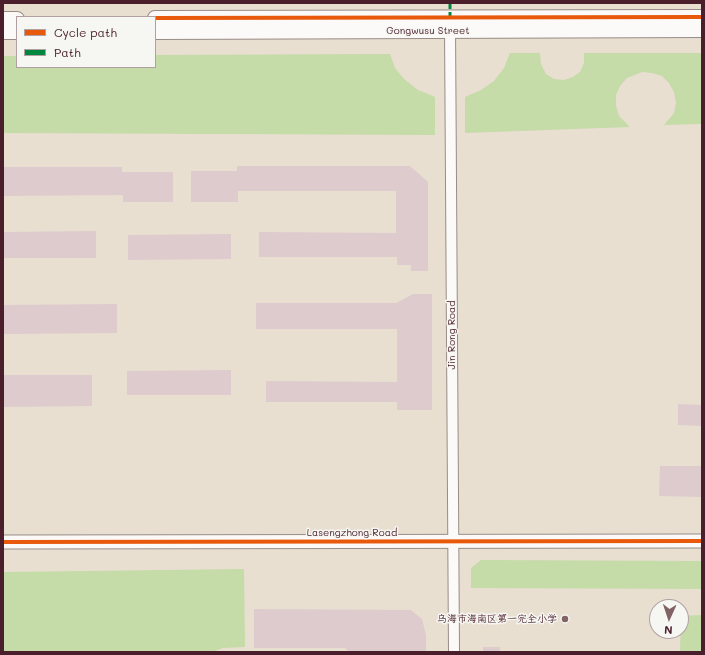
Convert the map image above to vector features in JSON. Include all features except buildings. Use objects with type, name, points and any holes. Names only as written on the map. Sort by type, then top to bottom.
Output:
[{"type":"main road","name":"Gongwusu Street","points":[[156,32],[702,17]]},
{"type":"main road","name":"Gongwusu Street","points":[[156,18],[702,30]]},
{"type":"main road","points":[[3,19],[16,19]]},
{"type":"main road","points":[[3,32],[16,32]]},
{"type":"street","name":"Jin Rong Road","points":[[450,24],[454,652]]},
{"type":"street","name":"Lasengzhong Road","points":[[3,542],[702,541]]},
{"type":"green space","points":[[510,53],[540,53],[541,64],[546,74],[554,79],[564,80],[573,77],[580,72],[584,63],[584,53],[702,53],[702,124],[664,125],[674,113],[676,103],[674,92],[669,83],[662,76],[642,72],[627,78],[620,86],[616,95],[616,106],[619,116],[630,127],[465,133],[465,97],[481,90],[494,81],[504,68]]},
{"type":"green space","points":[[390,54],[395,68],[404,79],[418,90],[435,97],[435,135],[3,133],[3,56],[16,56],[16,68],[156,68],[156,55]]},
{"type":"green space","points":[[481,560],[702,561],[702,589],[471,588],[471,568]]},
{"type":"green space","points":[[244,569],[245,647],[223,648],[212,652],[3,652],[3,572]]},
{"type":"green space","points":[[702,615],[702,652],[680,652],[680,639],[689,639],[689,616]]},
{"type":"marked path","points":[[450,3],[450,18]]},
{"type":"cycle path","points":[[156,18],[702,17]]},
{"type":"cycle path","points":[[3,542],[702,541]]},
{"type":"place","name":"乌海市海南区第一完全小学","points":[[565,619]]}]
